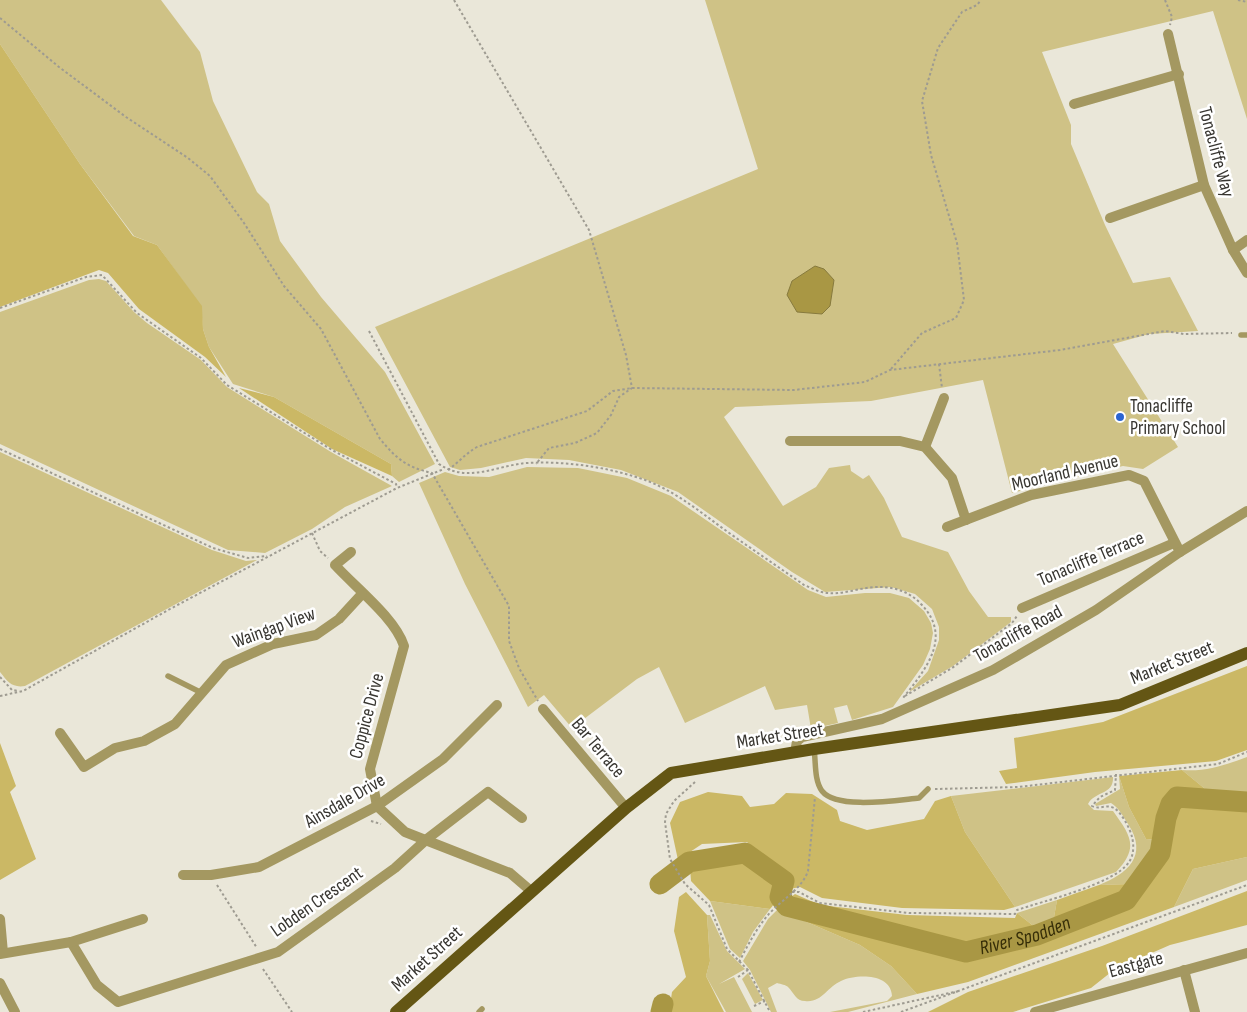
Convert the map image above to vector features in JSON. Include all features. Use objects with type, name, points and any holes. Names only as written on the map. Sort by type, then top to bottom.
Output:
[{"type":"main road","name":"Market Street","points":[[396,1012],[626,808],[671,772],[814,749],[1120,705],[1247,653]]},
{"type":"street","name":"Tonacliffe Way","points":[[1168,34],[1204,185],[1233,250],[1247,273]]},
{"type":"street","points":[[1074,104],[1178,74]]},
{"type":"street","points":[[1110,218],[1204,185]]},
{"type":"street","points":[[1233,250],[1247,240]]},
{"type":"street","points":[[925,446],[944,398]]},
{"type":"street","points":[[790,441],[900,441],[925,446],[952,478],[966,520]]},
{"type":"street","name":"Moorland Avenue","points":[[947,526],[1031,495],[1129,475],[1144,481],[1180,552]]},
{"type":"street","name":"Tonacliffe Road","points":[[795,753],[797,742],[802,737],[882,720],[993,670],[1096,610],[1180,552],[1247,511]]},
{"type":"street","name":"Tonacliffe Terrace","points":[[1022,608],[1174,543]]},
{"type":"street","points":[[334,565],[351,552]]},
{"type":"street","name":"Coppice Drive","points":[[334,565],[396,628],[404,646],[370,769],[377,806]]},
{"type":"street","name":"Waingap View","points":[[60,733],[84,767],[115,748],[144,741],[176,724],[226,665],[273,644],[316,635],[340,618],[362,594]]},
{"type":"street","name":"Ainsdale Drive","points":[[184,875],[211,875],[259,868],[377,806],[443,759],[497,705]]},
{"type":"street","name":"Bar Terrace","points":[[543,709],[626,808]]},
{"type":"street","name":"Lobden Crescent","points":[[70,942],[97,986],[118,1002],[278,952],[395,868],[427,839],[488,792],[522,818]]},
{"type":"street","points":[[377,806],[404,832],[427,839],[510,873],[531,891]]},
{"type":"street","points":[[0,919],[1,954],[70,942],[143,919]]},
{"type":"street","name":"Eastgate","points":[[1035,1012],[1051,1010],[1247,953]]},
{"type":"street","points":[[1184,970],[1195,1012]]},
{"type":"street","points":[[0,984],[15,1012]]},
{"type":"lane","points":[[168,676],[202,693]]},
{"type":"lane","points":[[814,749],[818,784],[826,795],[833,798],[853,802],[920,798],[928,789]]},
{"type":"path","points":[[454,0],[589,230],[626,355],[632,388]]},
{"type":"path","points":[[890,370],[922,333],[956,318],[964,300],[957,243],[931,155],[922,101],[938,48],[962,12],[977,5],[981,0]]},
{"type":"path","points":[[1165,0],[1172,17],[1168,34]]},
{"type":"path","points":[[1238,0],[1247,2]]},
{"type":"path","points":[[0,18],[59,67],[126,117],[188,158],[210,176],[244,223],[284,286],[321,329],[380,439],[392,453],[412,468],[432,472],[509,606],[509,641],[519,668],[543,709]]},
{"type":"path","points":[[0,308],[86,276],[102,275],[136,313],[201,358],[227,385],[332,450],[396,484],[397,488]]},
{"type":"path","points":[[369,331],[439,464],[447,469],[461,473],[488,473],[526,463],[578,464],[636,477],[676,494],[804,585],[824,593],[879,587],[900,590],[916,598],[934,622],[936,639],[929,662],[896,706],[899,712]]},
{"type":"path","points":[[0,696],[23,691],[397,488],[432,472],[447,469],[458,463],[463,455],[477,447],[587,411],[613,391],[632,388],[794,390],[865,382],[890,370],[1060,350],[1165,331],[1184,334],[1236,333],[1244,335]]},
{"type":"path","points":[[939,364],[944,398]]},
{"type":"path","points":[[536,464],[549,448],[575,443],[597,433],[611,415],[619,397],[632,388]]},
{"type":"path","points":[[0,449],[213,548],[248,558],[269,556]]},
{"type":"path","points":[[312,534],[320,551],[334,565]]},
{"type":"path","points":[[904,697],[959,663],[1012,623],[1022,608]]},
{"type":"path","points":[[0,677],[12,690],[23,691]]},
{"type":"path","points":[[928,789],[1018,787],[1116,774],[1218,764],[1247,752]]},
{"type":"path","points":[[699,768],[697,781],[674,801],[666,814],[665,822],[670,859],[685,884],[709,906],[727,949],[748,970],[770,1012]]},
{"type":"path","points":[[792,892],[799,892],[820,903],[909,913],[1015,914],[1017,910],[1118,874],[1129,862],[1134,847],[1131,832],[1115,809],[1108,806],[1101,808],[1092,806],[1100,797],[1115,790],[1116,774]]},
{"type":"path","points":[[739,962],[754,933],[805,879],[808,871],[818,784]]},
{"type":"path","points":[[211,875],[292,1012]]},
{"type":"path","points":[[901,1012],[1247,885]]},
{"type":"path","points":[[738,977],[748,970]]},
{"type":"path","points":[[863,1012],[966,989]]},
{"type":"path","points":[[754,1006],[764,1002]]},
{"type":"shaded area","points":[[0,0],[161,0],[200,52],[213,101],[257,192],[269,204],[280,241],[321,297],[385,372],[435,464],[399,482],[392,476],[391,464],[274,397],[233,384],[209,347],[203,329],[201,306],[157,245],[134,236],[80,164],[0,44]]},
{"type":"shaded area","points":[[705,0],[1247,0],[1247,119],[1213,11],[1042,52],[1071,125],[1071,144],[1105,225],[1133,283],[1170,277],[1198,331],[1149,334],[1113,344],[1178,447],[1143,469],[1123,466],[1012,493],[983,380],[871,401],[735,407],[724,417],[783,506],[816,487],[829,468],[850,465],[851,471],[863,479],[869,475],[884,498],[902,537],[948,552],[969,591],[988,617],[1011,617],[1011,622],[953,666],[909,692],[928,671],[939,640],[939,627],[932,609],[915,594],[891,587],[825,592],[792,572],[678,492],[621,470],[569,460],[526,458],[481,468],[460,470],[450,467],[375,327],[758,169]]},
{"type":"shaded area","points":[[0,44],[80,164],[133,236],[157,245],[202,306],[203,329],[209,347],[226,377],[205,357],[139,309],[108,273],[99,270],[0,307]]},
{"type":"shaded area","points":[[815,266],[824,269],[834,280],[830,306],[822,314],[797,312],[787,295],[792,281]]},
{"type":"shaded area","points":[[99,279],[106,281],[134,312],[147,323],[201,360],[227,387],[331,452],[392,486],[345,507],[312,529],[265,553],[228,550],[0,444],[0,312],[89,280]]},
{"type":"shaded area","points":[[239,388],[274,397],[391,464],[392,476],[332,449]]},
{"type":"shaded area","points":[[0,452],[212,550],[246,561],[257,560],[25,686],[13,685],[0,672]]},
{"type":"shaded area","points":[[527,467],[578,468],[627,478],[671,496],[808,590],[826,597],[865,593],[890,593],[909,598],[924,611],[931,623],[933,633],[930,649],[923,665],[893,707],[852,720],[847,705],[834,708],[838,723],[811,729],[807,705],[775,710],[765,686],[685,723],[659,667],[637,679],[572,728],[544,695],[528,707],[465,584],[419,483],[445,472],[459,476],[489,477]]},
{"type":"shaded area","points":[[1247,666],[1247,750],[1216,761],[1095,772],[1006,784],[999,771],[1017,768],[1014,738],[1103,722]]},
{"type":"shaded area","points":[[0,743],[16,786],[10,792],[36,859],[0,880]]},
{"type":"shaded area","points":[[1247,757],[1247,796],[1210,793],[1182,770],[1207,769]]},
{"type":"shaded area","points":[[1182,770],[1210,793],[1177,795],[1167,810],[1160,840],[1146,839],[1129,807],[1119,776]]},
{"type":"shaded area","points":[[1119,776],[1129,807],[1146,839],[1160,840],[1157,854],[1130,884],[1099,885],[1109,881],[1126,869],[1132,862],[1135,854],[1134,835],[1119,810],[1111,803],[1096,806],[1095,804],[1120,789]]},
{"type":"shaded area","points":[[1113,777],[1113,783],[1110,787],[1088,804],[1094,810],[1113,811],[1124,827],[1130,841],[1130,848],[1123,863],[1116,872],[1015,907],[965,832],[951,796]]},
{"type":"shaded area","points":[[708,792],[742,796],[750,807],[774,804],[786,793],[812,794],[837,810],[840,821],[867,830],[924,819],[935,801],[951,796],[965,832],[1015,907],[1004,910],[902,908],[822,898],[800,887],[790,889],[787,878],[747,842],[702,844],[678,860],[670,823],[680,802]]},
{"type":"shaded area","points":[[1179,806],[1247,810],[1247,857],[1193,869],[1174,907],[968,982],[917,994],[891,966],[860,945],[786,913],[966,956],[1038,939],[1129,903],[1168,853],[1171,816]]},
{"type":"shaded area","points":[[1247,857],[1247,880],[1174,907],[1193,869]]},
{"type":"shaded area","points":[[741,861],[780,882],[775,903],[770,909],[710,901],[691,881],[690,868]]},
{"type":"shaded area","points":[[1130,884],[1120,896],[1053,923],[1057,900],[1099,885]]},
{"type":"shaded area","points":[[1247,891],[1247,925],[1170,945],[1115,969],[1091,988],[1013,1012],[928,1012],[968,992],[1102,946]]},
{"type":"shaded area","points":[[686,892],[707,915],[710,961],[706,976],[724,1012],[669,1012],[672,992],[686,977],[674,931],[679,897]]},
{"type":"shaded area","points":[[795,894],[820,905],[907,915],[1015,918],[1017,913],[1036,928],[966,947],[788,904],[786,901]]},
{"type":"shaded area","points":[[1057,900],[1053,923],[1036,928],[1017,913]]},
{"type":"shaded area","points":[[710,901],[770,909],[753,932],[740,958],[730,949]]},
{"type":"shaded area","points":[[780,907],[786,913],[860,945],[891,966],[917,994],[848,1012],[830,1012],[887,1001],[892,996],[890,988],[879,979],[855,977],[841,981],[816,1000],[802,1001],[787,986],[777,983],[768,988],[777,1012],[771,1012],[750,970],[743,961],[768,919]]},
{"type":"shaded area","points":[[707,915],[710,915],[727,951],[745,969],[719,984],[734,977],[752,1012],[726,1012],[706,976],[710,961]]},
{"type":"shaded area","points":[[748,973],[763,1000],[755,1004],[742,979]]},
{"type":"waterway","name":"River Spodden","points":[[660,884],[689,862],[745,853],[784,881],[780,897],[787,906],[966,952],[1037,935],[1126,900],[1160,853],[1166,818],[1171,804],[1177,797],[1247,802]]},
{"type":"waterway","name":"River Spodden","points":[[661,1012],[663,1004]]},
{"type":"place","name":"Tonacliffe Primary School","points":[[1120,417]]}]
